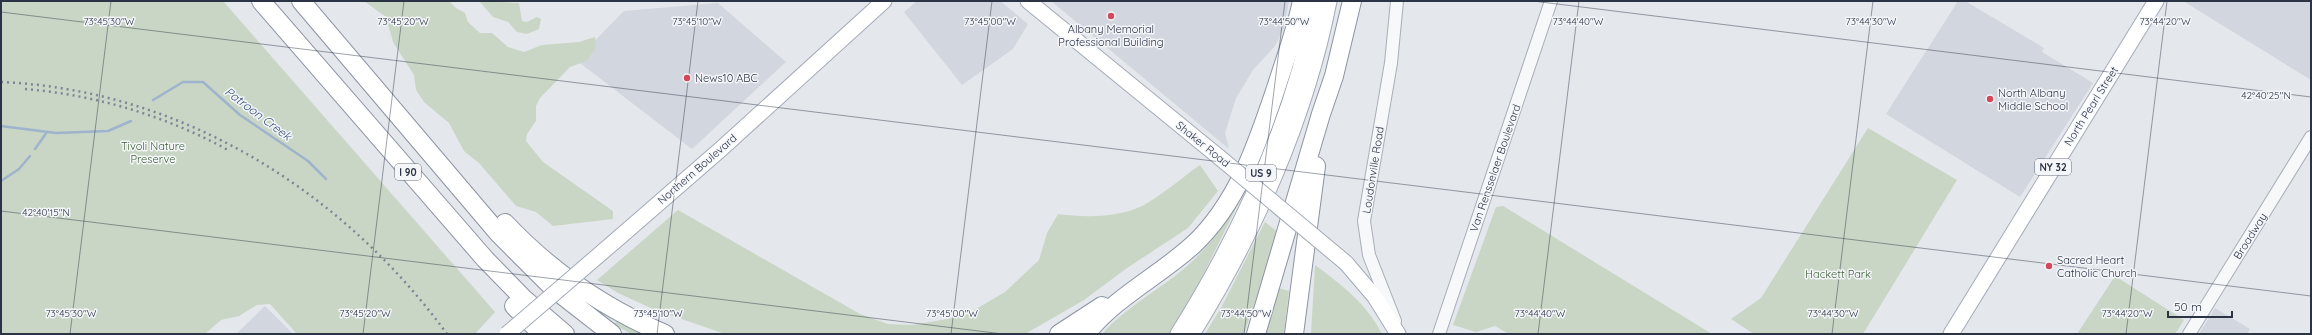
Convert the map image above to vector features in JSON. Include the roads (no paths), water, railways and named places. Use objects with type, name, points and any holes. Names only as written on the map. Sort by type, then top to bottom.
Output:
[{"type":"highway","points":[[253,1],[268,23],[450,238],[542,334]]},
{"type":"highway","name":"I 90","points":[[261,1],[485,259],[523,298],[565,334]]},
{"type":"highway","name":"I 90","points":[[301,1],[389,103],[468,200],[515,251],[571,303],[612,334]]},
{"type":"highway","points":[[1281,72],[1294,1]]},
{"type":"highway","points":[[1086,334],[1111,308],[1171,264],[1213,225],[1234,192],[1263,125],[1295,30],[1302,1]]},
{"type":"highway","points":[[1294,334],[1314,174],[1334,76],[1353,1]]},
{"type":"highway","points":[[1256,334],[1321,114],[1334,76]]},
{"type":"highway","points":[[389,103],[478,192],[515,233],[560,273],[605,304],[665,334]]},
{"type":"highway","points":[[1059,334],[1114,296],[1171,264]]},
{"type":"main road","name":"Northern Boulevard","points":[[507,334],[739,133],[884,1]]},
{"type":"main road","name":"Shaker Road","points":[[1028,1],[1346,263],[1375,297],[1398,334]]},
{"type":"main road","name":"US 9","points":[[1178,334],[1217,268],[1266,162],[1298,73],[1316,1]]},
{"type":"main road","name":"US 9","points":[[1192,334],[1238,254],[1279,163],[1311,73],[1329,1]]},
{"type":"main road","name":"North Pearl Street","points":[[1951,334],[2156,1]]},
{"type":"street","name":"Loudonville Road","points":[[1397,1],[1391,63],[1364,221],[1369,255],[1383,286],[1398,334]]},
{"type":"street","name":"Van Rensselaer Boulevard","points":[[1439,334],[1551,1]]},
{"type":"street","name":"Broadway","points":[[2189,334],[2311,137]]},
{"type":"waterway","name":"Patroon Creek","points":[[153,100],[183,82],[203,82],[240,115],[308,161],[326,179]]},
{"type":"waterway","name":"Patroon Creek","points":[[1,126],[56,133],[108,131],[131,121]]},
{"type":"waterway","points":[[35,149],[47,132]]},
{"type":"waterway","points":[[1,181],[19,169],[30,156]]},
{"type":"railway","points":[[1,82],[68,89],[132,104],[194,127],[252,157],[307,193],[358,235],[405,282],[447,334]]},
{"type":"railway","points":[[25,89],[78,96],[130,109],[180,127],[228,150]]},
{"type":"place","name":"Albany Memorial Professional Building","points":[[1111,16]]},
{"type":"place","name":"News10 ABC","points":[[687,78]]},
{"type":"place","name":"North Albany Middle School","points":[[1990,99]]},
{"type":"place","name":"Sacred Heart Catholic Church","points":[[2049,266]]},
{"type":"park label","name":"Tivoli Nature Preserve","points":[[153,152]]},
{"type":"park label","name":"Hackett Park","points":[[1838,274]]}]
